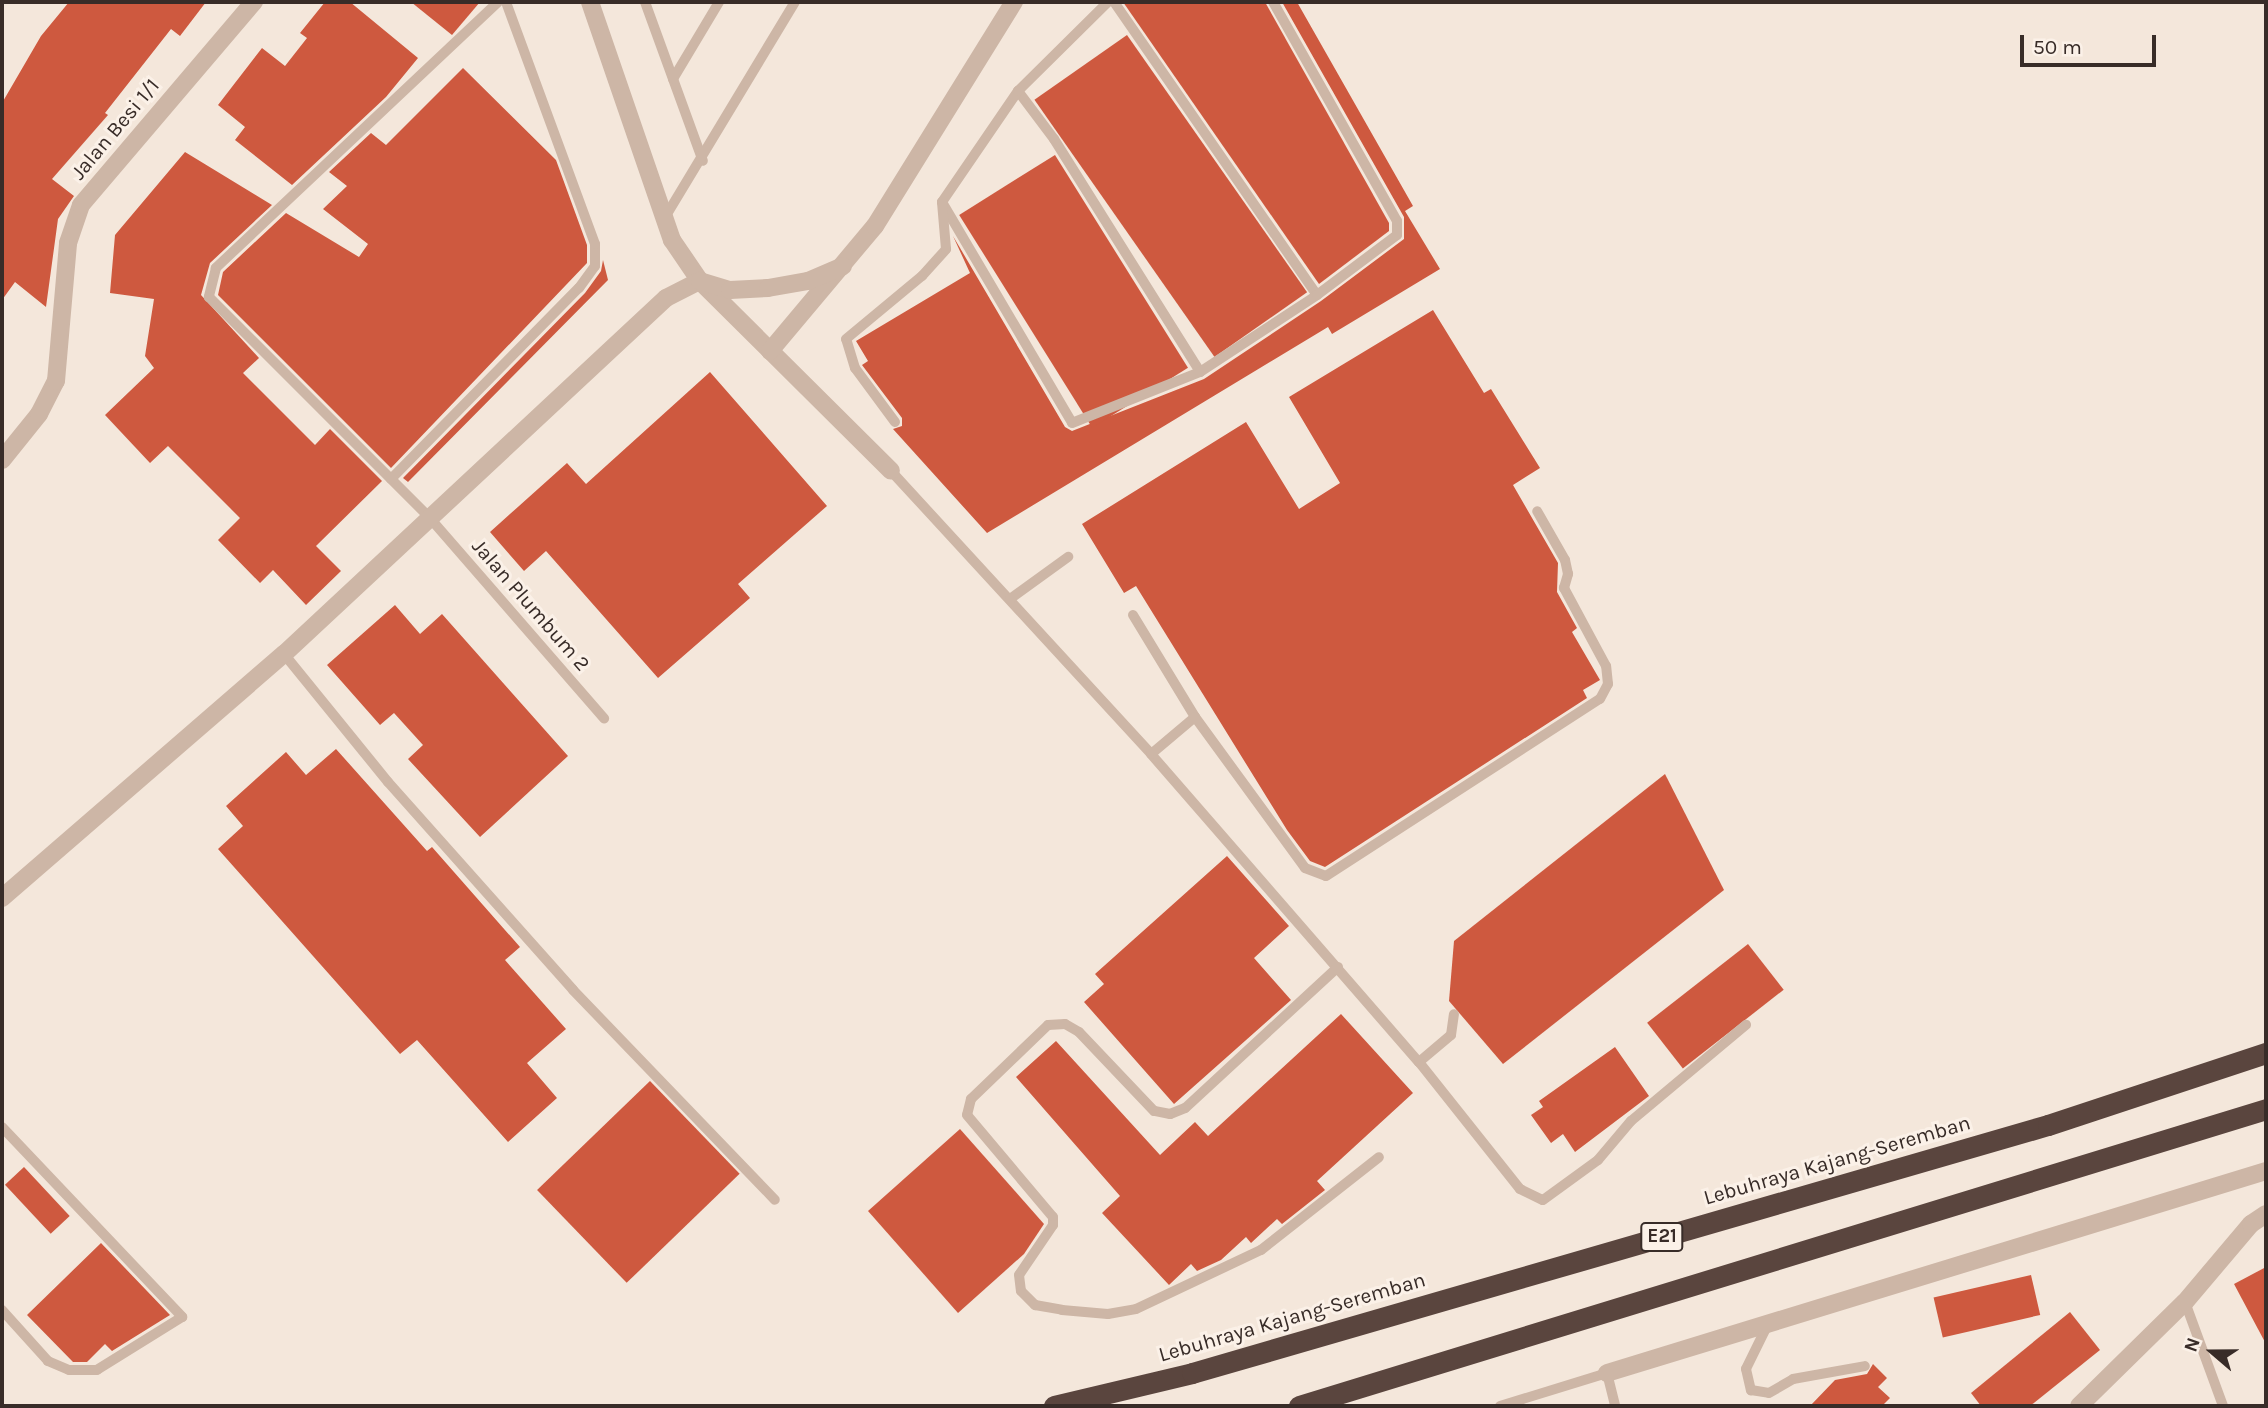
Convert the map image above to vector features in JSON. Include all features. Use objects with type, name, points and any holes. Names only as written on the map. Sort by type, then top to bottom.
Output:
[{"type":"highway","name":"Lebuhraya Kajang-Seremban","points":[[1054,1406],[1192,1373],[2021,1133],[2266,1053]]},
{"type":"highway","points":[[1299,1406],[2266,1109]]},
{"type":"street","name":"Jalan Besi 1/1","points":[[2,460],[39,414],[56,381],[68,243],[81,205],[254,2]]},
{"type":"street","points":[[590,2],[664,219],[699,281],[891,471]]},
{"type":"street","points":[[770,351],[875,226],[1014,2]]},
{"type":"street","points":[[2,898],[284,654],[634,324],[666,298],[699,281],[730,290],[768,288],[808,281],[843,266]]},
{"type":"street","points":[[1606,1373],[2266,1171]]},
{"type":"street","points":[[2079,1406],[2185,1303],[2251,1224],[2266,1214]]},
{"type":"lane","name":"Jalan Plumbum 2","points":[[498,2],[216,268],[209,297],[429,517],[604,718]]},
{"type":"lane","points":[[391,479],[579,288],[594,266],[595,244],[506,2]]},
{"type":"lane","points":[[645,2],[703,161]]},
{"type":"lane","points":[[673,79],[719,2]]},
{"type":"lane","points":[[664,219],[703,161],[795,2]]},
{"type":"lane","points":[[895,422],[855,368],[846,339],[922,276],[946,249],[942,202],[1018,91],[1108,2]]},
{"type":"lane","points":[[1114,2],[1317,295]]},
{"type":"lane","points":[[942,202],[1072,423],[1200,372],[1317,295],[1397,235],[1397,221],[1273,2]]},
{"type":"lane","points":[[1018,91],[1055,139],[1200,372]]},
{"type":"lane","points":[[891,471],[1151,754],[1338,967],[1419,1062],[1520,1189],[1543,1200],[1598,1160],[1631,1121],[1746,1025]]},
{"type":"lane","points":[[1133,615],[1195,717],[1306,868],[1326,876],[1600,699],[1608,684],[1606,666],[1564,588],[1569,574],[1565,560],[1536,511]]},
{"type":"lane","points":[[1010,599],[1068,557]]},
{"type":"lane","points":[[284,654],[388,782],[573,990],[775,1200]]},
{"type":"lane","points":[[1151,754],[1195,717]]},
{"type":"lane","points":[[1338,967],[1185,1108],[1170,1114],[1154,1111],[1079,1032],[1065,1024],[1048,1025],[971,1099],[967,1115],[1053,1217],[1053,1225],[1019,1275],[1021,1291],[1035,1305],[1062,1310],[1108,1314],[1136,1309],[1261,1250],[1379,1157]]},
{"type":"lane","points":[[1419,1062],[1451,1035],[1454,1014]]},
{"type":"lane","points":[[2,1127],[182,1317],[97,1370],[69,1370],[48,1361],[2,1310]]},
{"type":"lane","points":[[2185,1303],[2223,1406]]},
{"type":"lane","points":[[1768,1324],[1746,1369],[1751,1390],[1769,1393],[1793,1379],[1865,1366]]},
{"type":"lane","points":[[1500,1406],[1606,1373],[1615,1406]]},
{"type":"building","points":[[69,2],[206,2],[180,36],[171,29],[105,113],[108,115],[52,179],[74,196],[58,219],[46,307],[15,282],[2,300],[2,103],[41,36]]},
{"type":"building","points":[[325,2],[350,2],[418,58],[386,97],[292,185],[235,140],[245,127],[218,105],[262,48],[285,66],[307,38],[300,33]]},
{"type":"building","points":[[411,2],[480,2],[452,35]]},
{"type":"building","points":[[1123,2],[1265,2],[1389,223],[1389,231],[1319,284]]},
{"type":"building","points":[[1282,2],[1297,2],[1413,206],[1405,211],[1440,269],[1332,334],[1328,327],[987,533],[893,429],[902,426],[902,418],[862,365],[868,361],[856,341],[970,273],[953,236],[1065,427],[1072,431],[1204,379],[1321,301],[1404,239],[1404,217]]},
{"type":"building","points":[[1127,35],[1307,292],[1215,357],[1034,100]]},
{"type":"building","points":[[463,68],[556,160],[587,245],[587,263],[391,468],[218,295],[223,272],[286,213],[359,257],[368,244],[323,209],[347,186],[329,172],[371,133],[386,145]]},
{"type":"building","points":[[185,152],[272,205],[210,263],[201,295],[259,358],[243,373],[315,445],[330,429],[382,481],[316,546],[341,571],[306,605],[273,570],[260,583],[218,540],[240,518],[168,446],[150,463],[105,415],[154,368],[145,356],[154,299],[110,293],[115,235]]},
{"type":"building","points":[[1055,155],[1188,368],[1092,428],[959,215]]},
{"type":"building","points":[[603,260],[608,280],[408,482],[403,478],[585,293],[601,271]]},
{"type":"building","points":[[1433,310],[1484,393],[1491,389],[1540,468],[1513,485],[1558,563],[1557,592],[1577,628],[1572,632],[1600,680],[1583,690],[1587,698],[1325,867],[1310,861],[1287,830],[1136,586],[1124,593],[1082,524],[1246,422],[1299,509],[1340,483],[1289,397]]},
{"type":"building","points":[[710,372],[827,506],[738,584],[750,598],[658,678],[546,551],[524,571],[490,532],[567,463],[586,484]]},
{"type":"building","points":[[395,605],[420,634],[442,614],[568,756],[480,837],[408,759],[423,745],[394,713],[380,725],[327,665]]},
{"type":"building","points":[[336,749],[427,851],[432,847],[520,947],[505,960],[566,1029],[527,1063],[557,1098],[508,1142],[417,1040],[400,1054],[218,849],[243,826],[226,806],[286,752],[306,775]]},
{"type":"building","points":[[1665,774],[1724,890],[1503,1064],[1449,1001],[1454,941]]},
{"type":"building","points":[[1227,856],[1289,926],[1254,958],[1291,1000],[1174,1104],[1084,1002],[1104,984],[1095,974]]},
{"type":"building","points":[[1748,944],[1784,990],[1683,1069],[1647,1023]]},
{"type":"building","points":[[1341,1014],[1413,1093],[1317,1181],[1325,1190],[1282,1224],[1277,1219],[1251,1243],[1246,1237],[1221,1260],[1197,1271],[1191,1264],[1169,1285],[1102,1213],[1120,1196],[1016,1077],[1056,1041],[1160,1155],[1195,1122],[1208,1136]]},
{"type":"building","points":[[1615,1047],[1649,1096],[1575,1152],[1563,1134],[1551,1143],[1531,1115],[1543,1107],[1539,1101]]},
{"type":"building","points":[[650,1081],[740,1174],[627,1283],[537,1190]]},
{"type":"building","points":[[960,1129],[1044,1224],[1024,1254],[958,1313],[868,1211]]},
{"type":"building","points":[[24,1167],[70,1216],[51,1234],[5,1185]]},
{"type":"building","points":[[101,1243],[170,1315],[112,1351],[105,1344],[87,1362],[73,1362],[27,1315]]},
{"type":"building","points":[[2266,1267],[2266,1344],[2234,1284]]},
{"type":"building","points":[[2031,1275],[2040,1315],[1943,1337],[1934,1297]]},
{"type":"building","points":[[2070,1312],[2100,1350],[2030,1406],[1981,1406],[1971,1393]]},
{"type":"building","points":[[1873,1364],[1887,1378],[1878,1387],[1890,1398],[1882,1406],[1810,1406],[1835,1380],[1867,1374]]}]
